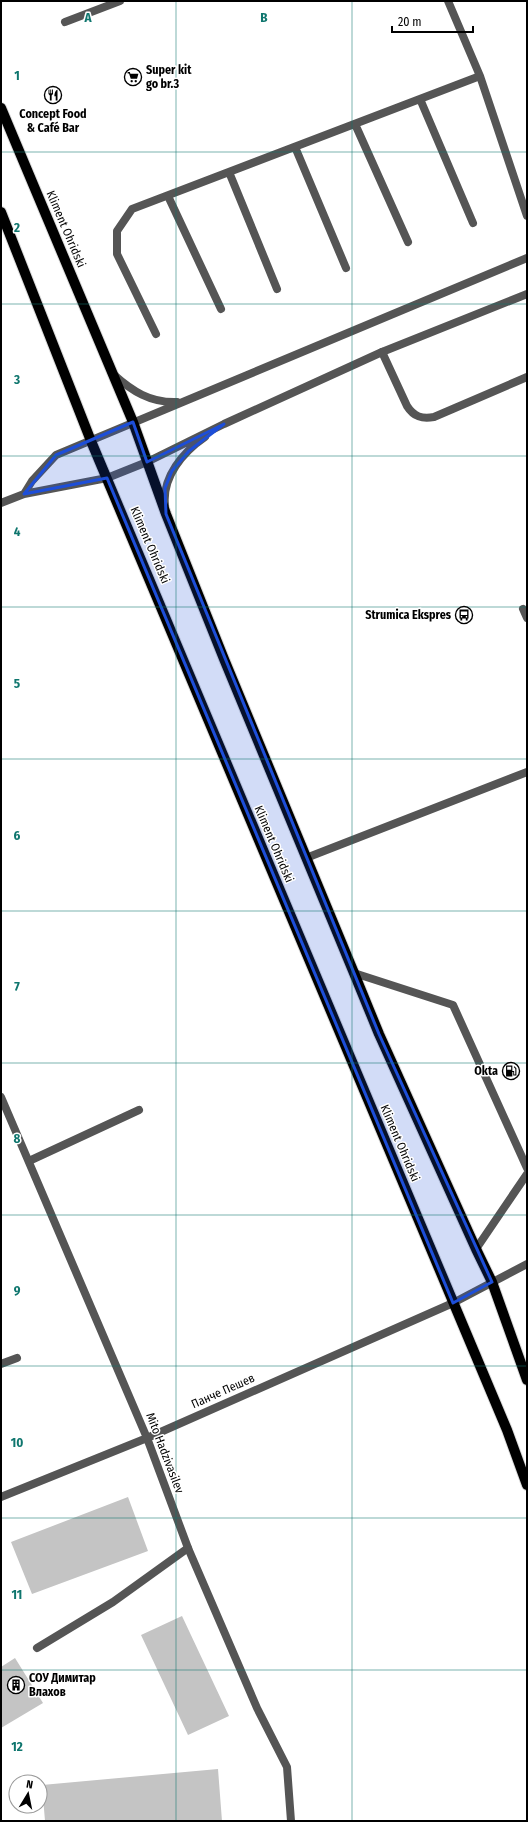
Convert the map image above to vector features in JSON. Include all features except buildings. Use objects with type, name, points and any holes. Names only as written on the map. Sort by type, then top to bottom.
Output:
[{"type":"main road","name":"Kliment Ohridski","points":[[1,108],[133,422],[166,514],[224,659],[379,1034],[492,1282],[527,1380]]},
{"type":"main road","name":"Kliment Ohridski","points":[[1,212],[91,440],[507,1430],[527,1485]]},
{"type":"street","points":[[65,22],[120,1]]},
{"type":"street","points":[[448,1],[480,76],[527,216]]},
{"type":"street","points":[[156,334],[117,254],[117,231],[132,209],[480,76]]},
{"type":"street","points":[[420,99],[473,223]]},
{"type":"street","points":[[355,124],[408,242]]},
{"type":"street","points":[[295,147],[346,268]]},
{"type":"street","points":[[229,172],[278,290]]},
{"type":"street","points":[[168,196],[221,309]]},
{"type":"street","points":[[24,494],[32,481],[56,455],[527,258]]},
{"type":"street","points":[[1,503],[24,494],[107,478],[147,462],[224,424],[382,352],[527,294]]},
{"type":"street","points":[[382,352],[407,406],[412,413],[418,417],[434,417],[527,377]]},
{"type":"street","points":[[112,373],[141,396],[158,402],[184,401]]},
{"type":"street","points":[[166,514],[164,498],[172,471],[189,451],[202,439],[224,424]]},
{"type":"street","points":[[523,609],[527,618]]},
{"type":"street","points":[[306,858],[527,772]]},
{"type":"street","points":[[354,973],[453,1006],[527,1168]]},
{"type":"street","name":"Mito Hadzivasilev","points":[[1,1097],[147,1438],[188,1548],[257,1708],[287,1767],[291,1821]]},
{"type":"street","points":[[28,1161],[139,1110]]},
{"type":"street","points":[[476,1249],[527,1174]]},
{"type":"street","name":"Панче Пешев","points":[[1,1497],[147,1438],[453,1303],[527,1264]]},
{"type":"street","points":[[1,1364],[16,1358]]},
{"type":"street","points":[[37,1648],[113,1602],[188,1548]]},
{"type":"highlighted area","points":[[133,422],[147,462],[224,424],[189,451],[172,471],[165,488],[166,514],[379,1034],[492,1282],[453,1303],[107,478],[24,494],[56,455]]},
{"type":"place","name":"Super kit go br.3","points":[[133,77]]},
{"type":"place","name":"Concept Food & Café Bar","points":[[53,95]]},
{"type":"place","name":"Strumica Ekspres","points":[[464,615]]},
{"type":"place","name":"Okta","points":[[511,1071]]},
{"type":"place","name":"СОУ Димитар Влахов","points":[[16,1685]]}]
